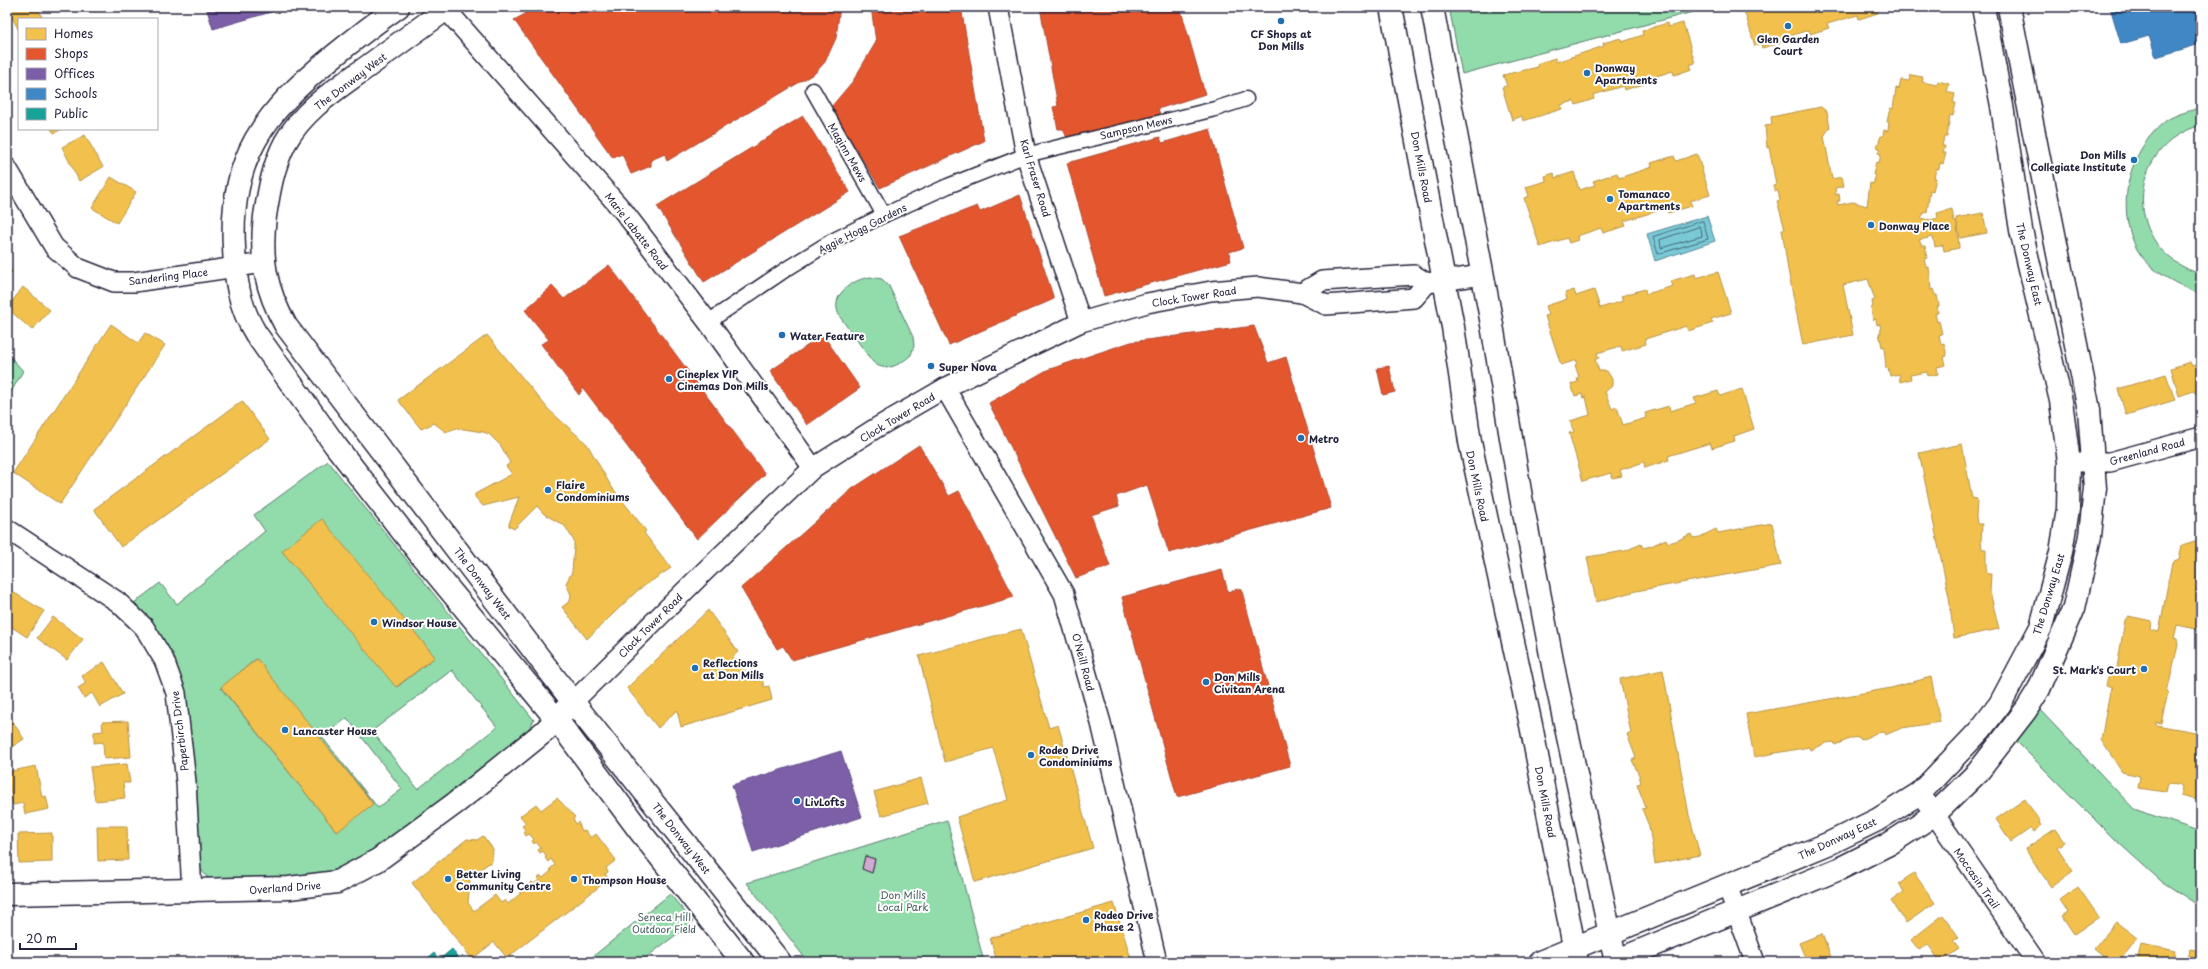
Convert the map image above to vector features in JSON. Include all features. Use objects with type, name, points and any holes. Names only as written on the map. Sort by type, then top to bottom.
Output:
[{"type":"street","points":[[398,7],[350,43],[288,95],[263,126],[252,146],[242,172],[233,220],[235,267],[238,288],[248,320],[335,445],[420,554],[557,720],[639,830],[744,962]]},
{"type":"street","name":"Karl Fraser Road","points":[[998,7],[1026,155],[1081,322]]},
{"type":"street","name":"Don Mills Road","points":[[1391,7],[1436,282],[1453,327],[1470,442],[1531,726],[1575,956]]},
{"type":"street","points":[[1432,7],[1554,668],[1615,962],[1839,869],[1889,844],[1935,814],[1978,772],[2015,725],[2039,689],[2074,608],[2084,572],[2090,536],[2095,488],[2089,410],[2042,166],[2009,7]]},
{"type":"street","name":"The Donway East","points":[[1575,956],[1610,933],[1836,840],[1877,820],[1920,793],[1980,730],[2000,704],[2041,627],[2061,552],[2068,509],[2069,462],[2061,401],[2021,230],[2013,170],[1983,7]]},
{"type":"street","name":"The Donway West","points":[[447,8],[326,96],[314,107],[286,142],[273,173],[264,228],[263,263],[272,296],[286,326],[573,702],[780,962]]},
{"type":"street","name":"Marie Labatte Road","points":[[447,8],[619,207],[708,322],[814,468]]},
{"type":"street","name":"Maginn Mews","points":[[813,90],[884,215]]},
{"type":"street","name":"Sampson Mews","points":[[1026,155],[1215,109],[1246,99]]},
{"type":"street","name":"Aggie Hogg Gardens","points":[[708,322],[808,256],[884,215],[1026,155]]},
{"type":"street","points":[[2013,170],[2042,166]]},
{"type":"street","name":"Sanderling Place","points":[[7,168],[54,247],[78,268],[114,282],[134,282],[263,263]]},
{"type":"street","points":[[242,172],[273,173]]},
{"type":"street","points":[[1436,282],[1482,275]]},
{"type":"street","name":"Clock Tower Road","points":[[573,702],[706,570],[814,468],[876,428],[945,388],[1081,322],[1147,303],[1211,291],[1258,287],[1302,293],[1326,305],[1414,298],[1436,282]]},
{"type":"street","points":[[2051,353],[2077,348]]},
{"type":"street","name":"O'Neill Road","points":[[945,388],[1064,594],[1101,723],[1158,962]]},
{"type":"street","points":[[335,445],[362,424]]},
{"type":"street","name":"Greenland Road","points":[[2069,462],[2110,462],[2201,437]]},
{"type":"street","name":"Paperbirch Drive","points":[[7,529],[118,602],[144,627],[164,660],[176,693],[186,782],[192,892]]},
{"type":"street","points":[[2015,678],[2039,689]]},
{"type":"street","name":"Overland Drive","points":[[7,894],[192,892],[308,887],[343,880],[378,860],[456,802],[557,720],[573,702]]},
{"type":"street","name":"Moccasin Trail","points":[[1920,793],[1956,848],[2036,962]]},
{"type":"street","points":[[668,865],[690,848]]},
{"type":"street","points":[[1726,885],[1755,962]]},
{"type":"street","points":[[1540,962],[1575,956]]},
{"type":"green space","points":[[1449,7],[1711,7],[1462,74]]},
{"type":"green space","points":[[2201,107],[2201,125],[2175,137],[2157,155],[2146,176],[2142,200],[2146,223],[2157,244],[2175,262],[2201,274],[2201,294],[2199,294],[2157,272],[2143,259],[2131,234],[2127,216],[2126,198],[2134,163],[2154,132],[2167,120],[2179,114]]},
{"type":"green space","points":[[870,277],[882,279],[889,286],[913,337],[914,346],[911,355],[892,367],[882,367],[872,361],[840,317],[837,309],[837,302],[843,290],[849,285]]},
{"type":"green space","points":[[7,353],[23,371],[7,399]]},
{"type":"green space","points":[[328,461],[534,720],[528,730],[366,859],[331,875],[216,881],[206,876],[200,868],[185,690],[170,655],[134,603],[160,583],[177,604],[265,531],[254,515]],"holes":[[[322,520],[435,657],[397,687],[282,551]],[[256,659],[373,803],[337,832],[221,688]],[[452,670],[497,727],[418,789],[372,731]],[[347,718],[402,789],[378,808],[322,737]]]},
{"type":"green space","points":[[2038,708],[2134,809],[2201,832],[2201,907],[2161,881],[2112,837],[2016,741]]},
{"type":"green space","name":"Don Mills Local Park","points":[[947,820],[984,962],[808,962],[747,883]]},
{"type":"green space","name":"Seneca Hill Outdoor Field","points":[[670,894],[693,922],[640,962],[586,962]]},
{"type":"water","points":[[1707,216],[1715,241],[1655,261],[1647,234]]},
{"type":"building: Homes","points":[[7,7],[37,7],[42,18],[18,18],[18,29]]},
{"type":"building: Homes","name":"Glen Garden Court","points":[[1743,7],[1884,7],[1877,9],[1878,13],[1859,19],[1858,15],[1827,24],[1829,28],[1810,34],[1809,30],[1779,39],[1780,43],[1762,48],[1761,44],[1755,46]]},
{"type":"building: Homes","name":"Donway Apartments","points":[[1667,23],[1668,27],[1683,23],[1695,63],[1690,65],[1692,69],[1674,75],[1673,71],[1643,80],[1644,84],[1624,90],[1623,86],[1593,95],[1594,99],[1576,105],[1574,101],[1561,105],[1562,109],[1523,121],[1522,116],[1512,120],[1502,87],[1507,86],[1503,75],[1538,67],[1537,64],[1555,58],[1556,62],[1604,46],[1603,43],[1621,38],[1622,42],[1643,35],[1642,31]]},
{"type":"building: Homes","name":"Donway Place","points":[[1911,75],[1923,77],[1922,82],[1937,85],[1938,81],[1949,84],[1947,92],[1955,94],[1953,103],[1956,103],[1953,116],[1950,115],[1947,137],[1944,137],[1942,146],[1945,146],[1943,153],[1946,153],[1943,164],[1940,163],[1939,169],[1936,169],[1934,178],[1936,178],[1933,191],[1930,190],[1927,212],[1925,211],[1921,218],[1930,220],[1938,218],[1937,213],[1952,209],[1954,222],[1957,221],[1959,248],[1944,251],[1943,245],[1935,247],[1933,237],[1919,240],[1922,246],[1925,246],[1927,258],[1924,259],[1926,268],[1929,267],[1931,290],[1933,289],[1935,295],[1937,295],[1939,306],[1937,307],[1938,313],[1935,313],[1937,322],[1939,321],[1942,334],[1939,335],[1941,344],[1944,343],[1947,356],[1944,357],[1946,365],[1937,367],[1938,374],[1928,376],[1927,372],[1910,375],[1911,379],[1900,382],[1899,374],[1890,376],[1888,367],[1886,368],[1884,346],[1882,347],[1879,333],[1881,333],[1880,324],[1877,325],[1876,319],[1873,320],[1871,308],[1873,307],[1872,301],[1875,300],[1868,279],[1843,285],[1853,335],[1803,345],[1788,270],[1782,229],[1785,229],[1777,201],[1780,200],[1778,191],[1775,191],[1773,186],[1776,185],[1769,147],[1767,148],[1765,126],[1772,125],[1771,117],[1821,107],[1827,112],[1830,127],[1824,136],[1832,179],[1842,177],[1844,186],[1835,188],[1836,195],[1839,194],[1840,201],[1837,201],[1838,205],[1853,202],[1867,206],[1870,183],[1873,184],[1876,175],[1873,175],[1876,162],[1879,163],[1881,154],[1878,153],[1880,148],[1877,147],[1881,136],[1883,136],[1884,130],[1888,131],[1889,122],[1887,122],[1890,108],[1893,109],[1896,88],[1899,89],[1901,80],[1909,81]]},
{"type":"building: Homes","points":[[52,130],[60,130],[54,133]]},
{"type":"building: Homes","points":[[85,135],[103,167],[79,181],[62,147]]},
{"type":"building: Homes","name":"Tomanaco Apartments","points":[[1697,154],[1710,195],[1690,201],[1692,206],[1668,213],[1667,208],[1624,221],[1626,226],[1603,233],[1601,228],[1577,236],[1578,240],[1569,243],[1567,238],[1540,247],[1524,198],[1529,196],[1526,187],[1546,181],[1545,176],[1554,173],[1555,178],[1574,172],[1579,190],[1595,185],[1593,181],[1617,173],[1619,178],[1652,167],[1651,163],[1674,156],[1676,161]]},
{"type":"building: Homes","points":[[111,177],[136,192],[117,223],[92,208]]},
{"type":"building: Homes","points":[[1983,213],[1987,233],[1960,238],[1956,218]]},
{"type":"building: Homes","points":[[7,265],[12,272],[7,275]]},
{"type":"building: Homes","points":[[1718,272],[1731,313],[1711,319],[1713,323],[1688,331],[1686,326],[1645,339],[1646,344],[1622,351],[1621,346],[1597,353],[1599,358],[1595,359],[1599,371],[1607,371],[1612,379],[1612,386],[1605,392],[1612,409],[1617,407],[1623,425],[1646,418],[1645,413],[1669,406],[1670,411],[1696,403],[1694,398],[1718,391],[1720,396],[1742,389],[1754,429],[1734,436],[1735,441],[1712,448],[1710,443],[1668,456],[1669,460],[1645,468],[1644,462],[1620,470],[1622,476],[1612,478],[1611,473],[1583,481],[1569,433],[1574,432],[1570,421],[1590,415],[1586,397],[1583,398],[1582,394],[1575,396],[1571,384],[1578,382],[1577,378],[1579,377],[1575,365],[1577,364],[1577,360],[1561,365],[1545,316],[1549,315],[1546,306],[1567,299],[1565,293],[1574,290],[1576,296],[1594,290],[1600,308],[1623,301],[1621,296],[1645,289],[1646,294],[1673,286],[1671,281],[1695,274],[1696,278]]},
{"type":"building: Homes","points":[[23,287],[50,310],[32,330],[7,308]]},
{"type":"building: Homes","points":[[111,324],[138,343],[145,333],[165,345],[60,504],[13,473]]},
{"type":"building: Homes","name":"Flaire Condominiums","points":[[487,335],[549,410],[587,444],[611,486],[646,531],[644,533],[671,568],[638,590],[587,639],[562,607],[570,601],[571,595],[566,583],[572,572],[574,547],[574,541],[565,526],[544,514],[537,506],[514,529],[509,526],[519,497],[483,506],[475,497],[475,494],[512,474],[506,466],[510,463],[501,446],[489,434],[483,432],[457,428],[446,432],[434,423],[421,429],[398,400]]},
{"type":"building: Homes","points":[[2190,362],[2192,366],[2201,363],[2201,392],[2196,394],[2194,391],[2179,396],[2171,368]]},
{"type":"building: Homes","points":[[2166,374],[2175,400],[2126,415],[2118,389]]},
{"type":"building: Homes","points":[[242,401],[270,439],[121,547],[94,509]]},
{"type":"building: Homes","points":[[1962,444],[1972,498],[1977,499],[1977,524],[1982,524],[1982,549],[1986,549],[1987,574],[1991,574],[1990,592],[1999,629],[1954,638],[1949,597],[1919,453]]},
{"type":"building: Homes","name":"Windsor House","points":[[322,519],[435,657],[396,687],[282,551]]},
{"type":"building: Homes","points":[[1772,523],[1781,565],[1636,591],[1596,602],[1587,557],[1625,551],[1641,544],[1643,548],[1666,539],[1668,543],[1691,534],[1693,538],[1700,537],[1716,529],[1718,533]]},
{"type":"building: Homes","name":"St. Mark's Court","points":[[2201,539],[2201,630],[2177,625],[2174,639],[2177,640],[2178,645],[2166,691],[2168,692],[2161,723],[2156,722],[2156,725],[2201,733],[2201,801],[2180,796],[2182,787],[2179,784],[2168,783],[2166,792],[2138,788],[2140,776],[2122,772],[2101,740],[2110,691],[2113,688],[2106,686],[2109,671],[2114,672],[2117,668],[2125,620],[2128,616],[2152,621],[2151,630],[2159,632],[2172,562],[2179,559],[2182,545]]},
{"type":"building: Homes","points":[[8,589],[44,611],[27,637],[7,624]]},
{"type":"building: Homes","name":"Reflections at Don Mills","points":[[708,610],[738,652],[732,657],[755,681],[762,679],[764,687],[769,686],[772,700],[681,727],[677,710],[658,728],[627,688]]},
{"type":"building: Homes","points":[[53,617],[83,639],[67,660],[37,638]]},
{"type":"building: Homes","name":"Rodeo Drive Condominiums","points":[[1021,629],[1049,728],[1058,725],[1093,848],[975,882],[957,817],[1008,800],[993,748],[945,762],[919,656]]},
{"type":"building: Homes","name":"Lancaster House","points":[[257,659],[373,804],[337,832],[221,687]]},
{"type":"building: Homes","points":[[104,662],[123,694],[100,707],[92,693],[84,698],[78,688],[86,683],[82,676]]},
{"type":"building: Homes","points":[[1663,670],[1689,815],[1700,855],[1655,864],[1649,826],[1642,809],[1646,808],[1637,784],[1641,783],[1632,760],[1636,758],[1627,734],[1631,733],[1620,679]]},
{"type":"building: Homes","points":[[1931,677],[1940,722],[1902,728],[1885,735],[1884,732],[1876,733],[1861,740],[1859,737],[1852,738],[1835,745],[1834,742],[1826,743],[1810,750],[1809,747],[1754,757],[1746,714],[1891,688]]},
{"type":"building: Homes","points":[[7,713],[24,739],[7,750]]},
{"type":"building: Homes","points":[[128,721],[131,757],[104,759],[103,742],[94,743],[94,732],[103,731],[102,722]]},
{"type":"building: Homes","points":[[127,764],[130,783],[123,783],[125,798],[95,801],[90,767]]},
{"type":"building: Homes","points":[[36,766],[42,797],[46,796],[49,809],[25,814],[23,803],[13,805],[7,772]]},
{"type":"building: Homes","points":[[921,778],[928,803],[881,816],[874,792]]},
{"type":"building: Homes","name":"Thompson House","points":[[557,798],[575,817],[573,819],[576,824],[578,822],[582,831],[585,830],[591,838],[596,834],[616,860],[606,868],[608,872],[605,874],[609,879],[507,958],[494,942],[472,959],[412,883],[467,839],[477,840],[483,836],[493,849],[492,861],[468,878],[470,880],[468,903],[474,911],[495,895],[501,903],[505,900],[508,904],[521,893],[520,892],[531,887],[529,884],[532,882],[534,884],[541,876],[543,878],[555,865],[551,859],[548,862],[543,851],[540,853],[538,850],[541,848],[536,842],[534,844],[532,841],[534,839],[529,834],[526,836],[524,832],[526,831],[522,826],[526,823],[520,816],[536,804],[541,810]]},
{"type":"building: Homes","points":[[2025,799],[2041,826],[2034,832],[2031,828],[2011,842],[1996,819]]},
{"type":"building: Homes","points":[[97,826],[127,826],[128,860],[98,861]]},
{"type":"building: Homes","points":[[2055,829],[2064,842],[2057,847],[2073,871],[2051,887],[2025,849]]},
{"type":"building: Homes","points":[[52,833],[52,862],[19,863],[18,834]]},
{"type":"building: Homes","points":[[1914,873],[1935,903],[1906,923],[1891,901],[1904,892],[1899,883]]},
{"type":"building: Homes","points":[[2078,887],[2099,917],[2074,934],[2062,916],[2068,912],[2060,900]]},
{"type":"building: Homes","name":"Rodeo Drive Phase 2","points":[[1114,903],[1132,962],[997,962],[990,938]]},
{"type":"building: Homes","points":[[1943,915],[1956,933],[1958,938],[1953,941],[1959,949],[1940,962],[1928,944],[1919,950],[1911,940]]},
{"type":"building: Homes","points":[[2116,922],[2137,938],[2118,962],[2110,962],[2094,949]]},
{"type":"building: Homes","points":[[1822,934],[1833,962],[1807,962],[1799,943]]},
{"type":"building: Homes","points":[[2141,944],[2176,951],[2174,962],[2137,962]]},
{"type":"building: Homes","points":[[2190,949],[2201,951],[2201,962],[2187,962]]},
{"type":"building: Homes","points":[[7,952],[9,952],[9,962],[7,962]]},
{"type":"building: Shops","points":[[521,7],[839,7],[839,14],[836,38],[825,62],[815,73],[667,161],[665,154],[651,160],[651,166],[631,174],[622,154],[613,158],[514,20],[525,14]]},
{"type":"building: Shops","points":[[871,7],[961,7],[984,141],[880,188],[831,107],[853,81],[876,42]]},
{"type":"building: Shops","points":[[1040,7],[1180,7],[1205,94],[1158,109],[1161,116],[1068,140],[1063,129],[1058,129],[1053,107],[1058,106]]},
{"type":"building: Shops","points":[[803,116],[850,192],[704,282],[657,206]]},
{"type":"building: Shops","points":[[1210,129],[1243,248],[1229,252],[1231,261],[1104,296],[1067,163],[1160,137],[1162,143]]},
{"type":"building: Shops","points":[[1020,195],[1054,299],[949,345],[899,236],[977,206],[980,212]]},
{"type":"building: Shops","points":[[609,265],[765,474],[697,539],[583,388],[579,395],[541,344],[549,340],[525,310],[552,286],[564,299]]},
{"type":"building: Shops","points":[[1254,326],[1268,363],[1286,357],[1331,508],[1169,553],[1147,485],[1116,496],[1119,506],[1091,515],[1110,566],[1076,578],[989,403],[1047,370],[1131,342]]},
{"type":"building: Shops","points":[[823,335],[860,388],[807,425],[770,371]]},
{"type":"building: Shops","points":[[1389,366],[1395,392],[1383,395],[1377,368]]},
{"type":"building: Shops","points":[[919,445],[949,496],[959,491],[1014,597],[792,660],[783,646],[777,649],[741,588],[852,489]]},
{"type":"building: Shops","name":"Don Mills Civitan Arena","points":[[1222,570],[1228,592],[1241,588],[1290,766],[1177,797],[1122,597]]},
{"type":"building: Offices","points":[[206,7],[288,7],[213,29]]},
{"type":"building: Offices","name":"LivLofts","points":[[841,751],[862,817],[753,852],[732,785]]},
{"type":"building: Schools","points":[[2110,7],[2201,7],[2201,47],[2200,44],[2156,57],[2149,36],[2121,44]]},
{"type":"building: Public","points":[[452,949],[461,962],[423,962],[434,953],[439,960]]},
{"type":"building: Other","points":[[865,856],[875,859],[872,873],[862,869]]},
{"type":"place","name":"CF Shops at Don Mills","points":[[1281,21]]},
{"type":"place","name":"Glen Garden Court","points":[[1788,26]]},
{"type":"place","name":"Donway Apartments","points":[[1587,73]]},
{"type":"place","name":"Don Mills Collegiate Institute","points":[[2134,160]]},
{"type":"place","name":"Tomanaco Apartments","points":[[1610,199]]},
{"type":"place","name":"Donway Place","points":[[1871,225]]},
{"type":"place","name":"Water Feature","points":[[782,335]]},
{"type":"place","name":"Super Nova","points":[[931,366]]},
{"type":"place","name":"Cineplex VIP Cinemas Don Mills","points":[[669,379]]},
{"type":"place","name":"Metro","points":[[1301,438]]},
{"type":"place","name":"Flaire Condominiums","points":[[548,490]]},
{"type":"place","name":"Windsor House","points":[[374,622]]},
{"type":"place","name":"Reflections at Don Mills","points":[[695,668]]},
{"type":"place","name":"St. Mark's Court","points":[[2144,669]]},
{"type":"place","name":"Don Mills Civitan Arena","points":[[1206,682]]},
{"type":"place","name":"Lancaster House","points":[[285,730]]},
{"type":"place","name":"Rodeo Drive Condominiums","points":[[1031,755]]},
{"type":"place","name":"LivLofts","points":[[797,801]]},
{"type":"place","name":"Better Living Community Centre","points":[[448,879]]},
{"type":"place","name":"Thompson House","points":[[574,879]]},
{"type":"place","name":"Rodeo Drive Phase 2","points":[[1086,920]]}]
